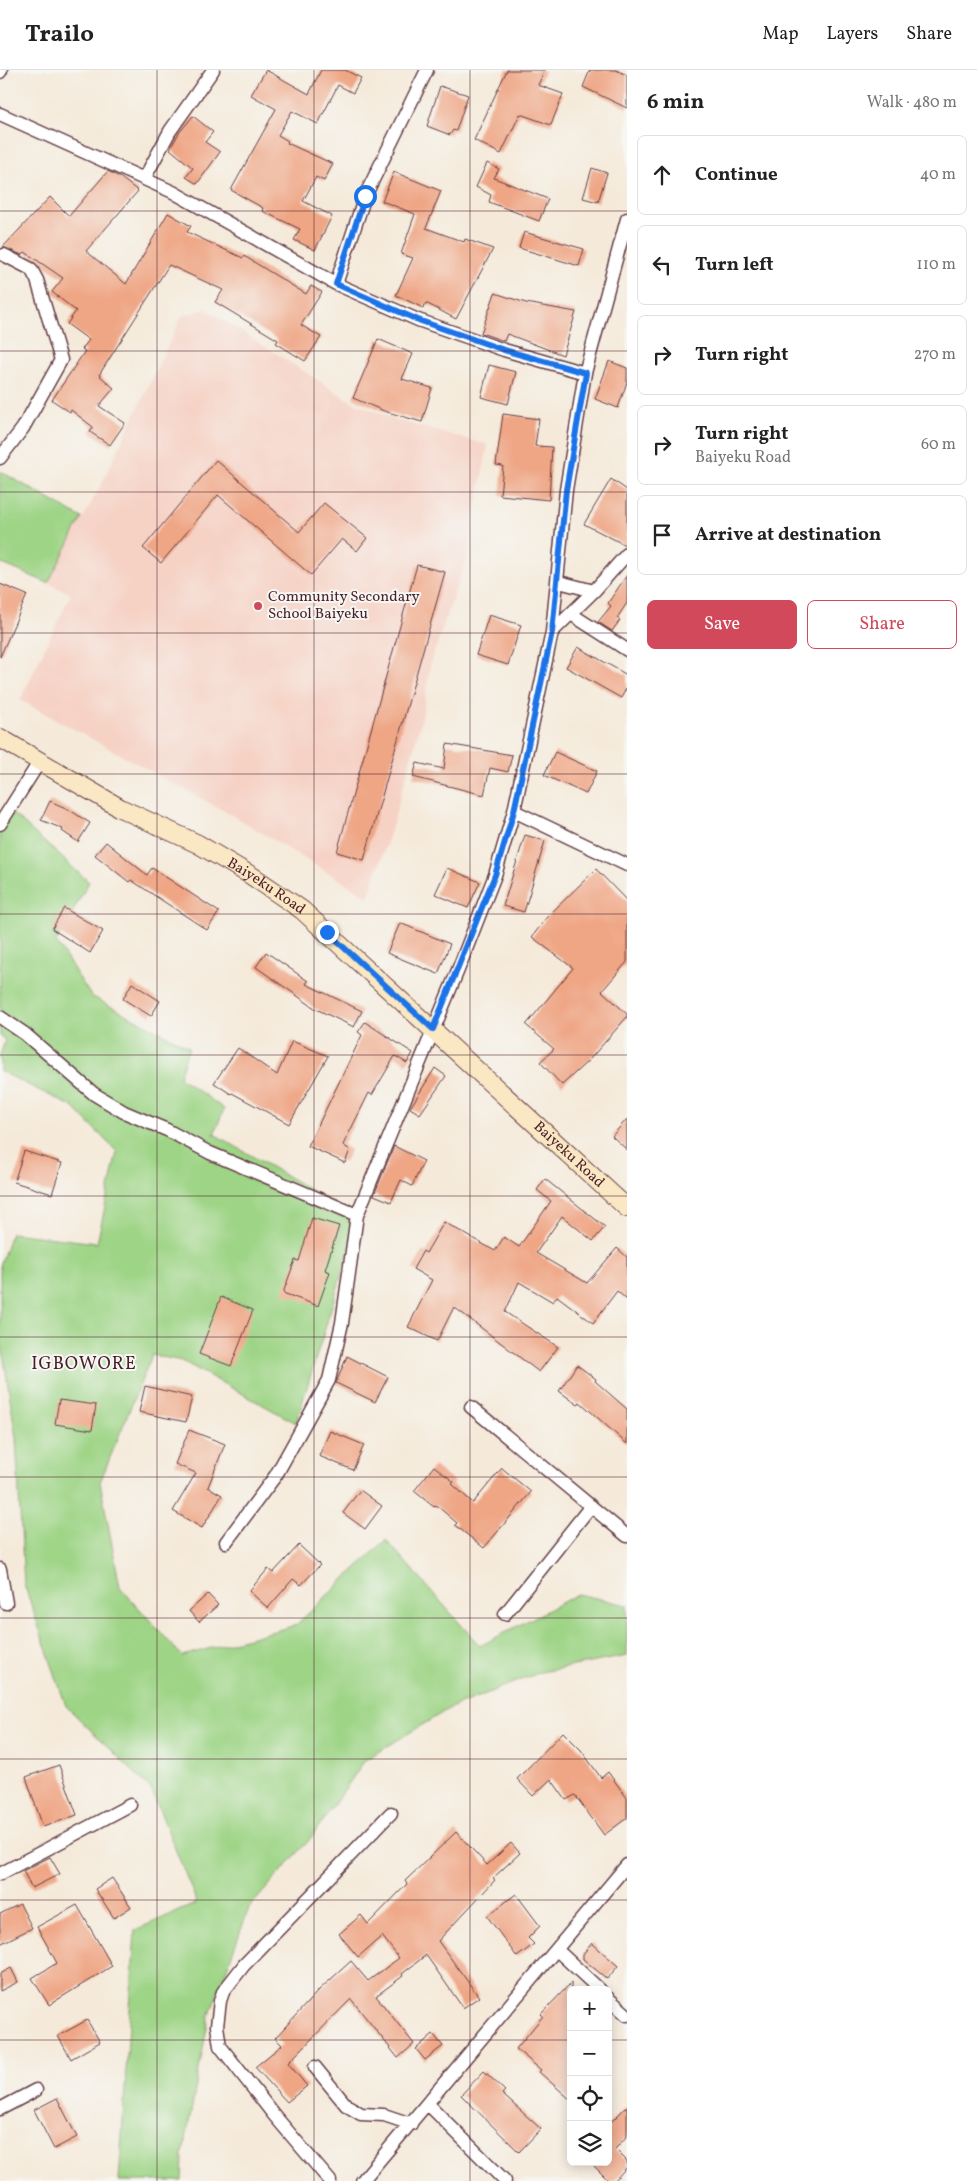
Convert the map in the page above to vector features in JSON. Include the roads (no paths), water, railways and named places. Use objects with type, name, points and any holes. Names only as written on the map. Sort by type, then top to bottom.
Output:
[{"type":"main road","name":"Baiyeku Road","points":[[0,738],[120,808],[198,844],[252,876],[302,910],[627,1208]]},
{"type":"street","points":[[144,179],[170,131],[213,70]]},
{"type":"street","points":[[336,284],[365,196],[426,70]]},
{"type":"street","points":[[0,114],[173,192],[336,284],[418,320],[504,350],[586,373]]},
{"type":"street","points":[[226,1542],[280,1468],[329,1380],[342,1323],[357,1215],[495,875],[514,811],[552,632],[559,582],[566,490],[586,373],[627,220]]},
{"type":"street","points":[[0,458],[23,428],[61,360],[37,280],[32,270],[4,255]]},
{"type":"street","points":[[552,632],[594,591],[627,554]]},
{"type":"street","points":[[559,582],[594,591]]},
{"type":"street","points":[[571,614],[627,650]]},
{"type":"street","points":[[0,824],[40,761]]},
{"type":"street","points":[[514,811],[627,865]]},
{"type":"street","points":[[0,1017],[25,1034],[94,1094],[124,1112],[167,1130],[210,1153],[237,1162],[357,1215]]},
{"type":"street","points":[[471,1407],[627,1536]]},
{"type":"street","points":[[505,1614],[591,1506]]},
{"type":"street","points":[[0,1569],[6,1603]]},
{"type":"street","points":[[0,1874],[130,1805]]},
{"type":"street","points":[[330,2181],[274,2115],[220,2046],[216,2026],[220,2001],[223,1992],[244,1965],[391,1813]]},
{"type":"street","points":[[362,2181],[627,1865]]},
{"type":"street","points":[[557,1950],[596,1986]]},
{"type":"street","points":[[612,2002],[627,2015]]},
{"type":"street","points":[[315,2068],[346,2104],[361,2114],[384,2114],[411,2124]]},
{"type":"street","points":[[0,2109],[36,2090]]},
{"type":"street","points":[[428,2104],[505,2181]]},
{"type":"place","name":"Community Secondary School Baiyeku","points":[[258,606]]},
{"type":"district","name":"IGBOWORE","points":[[84,1364]]}]
